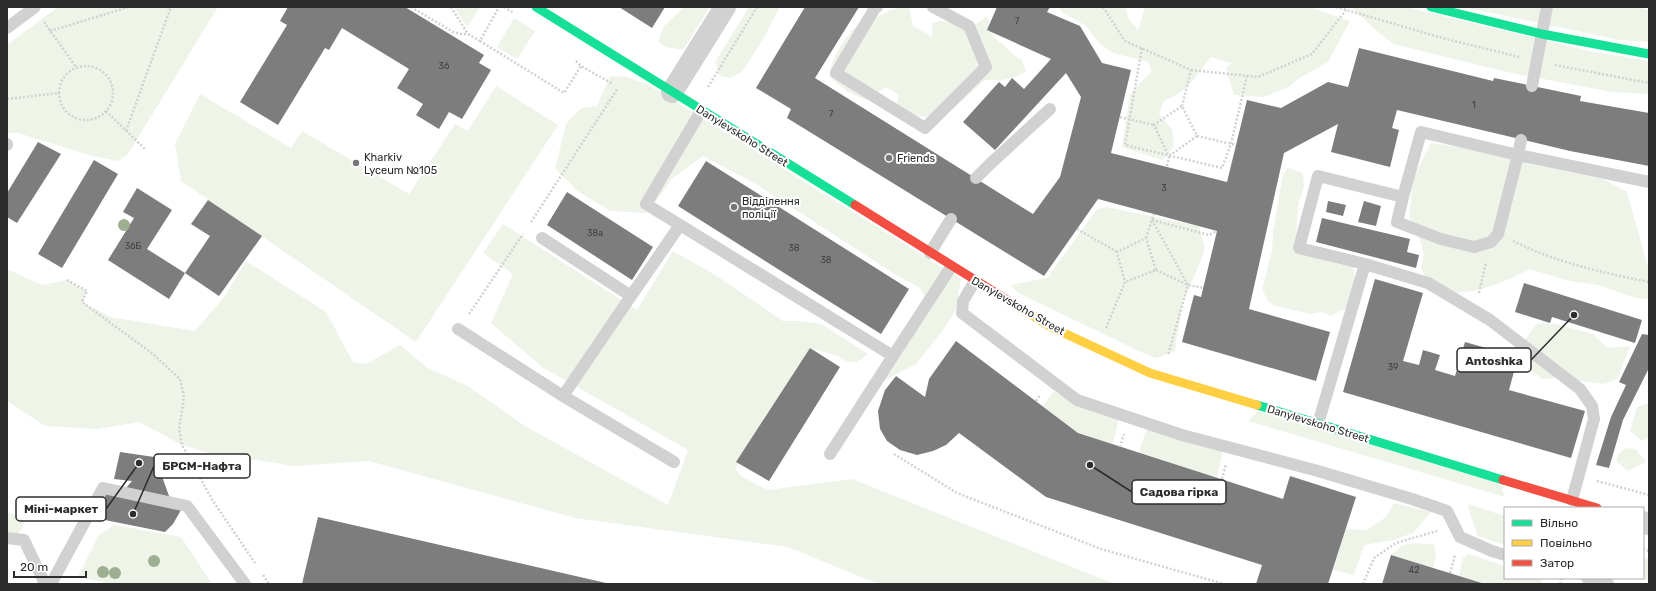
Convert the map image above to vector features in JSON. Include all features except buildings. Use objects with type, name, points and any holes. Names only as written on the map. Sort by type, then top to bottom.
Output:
[{"type":"street","name":"Danylevskoho Street","points":[[536,7],[1051,327],[1150,373],[1595,507]]},
{"type":"street","points":[[672,92],[725,7]]},
{"type":"street","points":[[1431,7],[1542,34],[1649,54]]},
{"type":"lane","points":[[876,7],[836,73],[926,128],[986,67],[969,26],[933,7]]},
{"type":"lane","points":[[1532,86],[1547,7]]},
{"type":"lane","points":[[7,28],[34,8]]},
{"type":"lane","points":[[976,178],[1050,109]]},
{"type":"lane","points":[[702,111],[646,204],[893,356]]},
{"type":"lane","points":[[1521,140],[1518,155],[1495,238],[1474,247],[1442,239],[1397,222],[1421,132],[1518,155],[1649,182]]},
{"type":"lane","points":[[1403,197],[1318,176],[1299,248],[1365,264],[1428,282],[1490,320],[1580,389],[1592,406],[1594,420],[1572,500]]},
{"type":"lane","points":[[930,253],[951,219]]},
{"type":"lane","points":[[563,396],[680,225]]},
{"type":"lane","points":[[542,238],[631,296]]},
{"type":"lane","points":[[1318,424],[1365,264]]},
{"type":"lane","points":[[830,454],[951,266]]},
{"type":"lane","points":[[975,281],[963,301],[962,313],[1077,400],[1182,435],[1318,471],[1447,511],[1460,537],[1504,555]]},
{"type":"lane","points":[[458,329],[563,396],[674,462]]},
{"type":"lane","points":[[50,584],[103,488],[187,506],[245,584]]},
{"type":"lane","points":[[7,538],[24,540],[45,584]]},
{"type":"lane","points":[[1590,579],[1608,584]]},
{"type":"path","points":[[50,31],[129,7]]},
{"type":"path","points":[[126,130],[171,7]]},
{"type":"path","points":[[411,7],[453,32],[468,34]]},
{"type":"path","points":[[451,7],[468,34],[564,93],[581,66]]},
{"type":"path","points":[[480,41],[498,7]]},
{"type":"path","points":[[707,88],[756,7]]},
{"type":"path","points":[[1103,7],[1125,41],[1191,70],[1258,77],[1312,54],[1346,10]]},
{"type":"path","points":[[1336,7],[1446,39],[1537,61],[1649,83]]},
{"type":"path","points":[[34,8],[76,67]]},
{"type":"path","points":[[1142,48],[1125,145],[1169,157],[1222,168],[1231,144],[1247,76]]},
{"type":"path","points":[[85,65],[94,66],[102,70],[108,77],[112,86],[113,95],[111,103],[106,111],[99,117],[90,120],[72,116],[65,110],[60,102],[59,93],[63,78],[69,71],[76,67],[85,65]]},
{"type":"path","points":[[1191,70],[1182,106],[1197,136]]},
{"type":"path","points":[[683,73],[714,92]]},
{"type":"path","points":[[458,329],[527,228],[618,88]]},
{"type":"path","points":[[7,100],[59,93]]},
{"type":"path","points":[[1120,117],[1154,125],[1182,106]]},
{"type":"path","points":[[106,111],[146,150]]},
{"type":"path","points":[[1154,125],[1169,157],[1167,166]]},
{"type":"path","points":[[1169,157],[1197,136]]},
{"type":"path","points":[[1197,136],[1236,145]]},
{"type":"path","points":[[1154,214],[1146,238],[1156,270]]},
{"type":"path","points":[[1152,220],[1209,235],[1217,230]]},
{"type":"path","points":[[1152,220],[1188,285],[1168,356]]},
{"type":"path","points":[[1076,229],[1116,252],[1125,282],[1105,330]]},
{"type":"path","points":[[1116,252],[1146,238]]},
{"type":"path","points":[[1475,311],[1495,238],[1614,275],[1649,282]]},
{"type":"path","points":[[1125,282],[1156,270],[1188,285],[1204,288]]},
{"type":"path","points":[[67,280],[87,291],[82,302],[154,354],[180,379],[184,397],[179,429],[182,444],[214,501],[256,565]]},
{"type":"path","points":[[1161,353],[1175,359]]},
{"type":"path","points":[[894,454],[957,493],[1101,549],[1224,584]]},
{"type":"path","points":[[1579,477],[1649,495]]},
{"type":"path","points":[[1363,584],[1374,558],[1396,544],[1455,526]]},
{"type":"path","points":[[260,572],[269,584]]},
{"type":"shaded area","points":[[58,7],[218,7],[128,154],[118,161],[92,156],[18,133],[7,133],[7,45]]},
{"type":"shaded area","points":[[454,7],[480,7],[467,27]]},
{"type":"shaded area","points":[[684,7],[710,7],[683,50],[665,47],[658,41],[664,26]]},
{"type":"shaded area","points":[[749,7],[780,7],[762,41],[742,72],[730,78],[720,76],[715,62]]},
{"type":"shaded area","points":[[909,7],[913,26],[932,37],[932,23],[940,21],[976,24],[987,16],[994,38],[1022,60],[1026,71],[1016,77],[1001,80],[985,80],[944,117],[914,116],[896,107],[899,95],[886,87],[867,100],[861,98],[846,91],[829,76],[838,50],[866,15],[877,17],[893,9]]},
{"type":"shaded area","points":[[1058,7],[1126,7],[1128,18],[1138,30],[1145,7],[1310,7],[1350,21],[1328,62],[1298,79],[1289,87],[1264,97],[1234,95],[1226,69],[1231,63],[1211,57],[1186,88],[1180,93],[1164,101],[1159,114],[1172,129],[1174,147],[1162,160],[1122,147],[1130,94],[1152,71],[1148,62],[1113,53],[1100,44],[1086,26],[1062,12]]},
{"type":"shaded area","points":[[1351,7],[1405,7],[1589,51],[1649,61],[1649,94],[1611,92],[1507,72],[1393,44]]},
{"type":"shaded area","points":[[1464,7],[1637,7],[1649,10],[1649,42],[1619,40]]},
{"type":"shaded area","points":[[514,18],[535,31],[517,59],[497,47]]},
{"type":"shaded area","points":[[610,76],[628,77],[650,86],[961,279],[955,311],[943,330],[916,364],[882,382],[921,321],[932,308],[920,288],[893,273],[756,184],[703,156],[672,179],[647,213],[610,211],[576,190],[555,168],[566,124],[581,108],[597,106]]},
{"type":"shaded area","points":[[496,86],[558,125],[416,342],[181,181],[175,144],[200,94],[291,148],[302,131],[409,194],[455,124],[468,131]]},
{"type":"shaded area","points":[[1431,143],[1489,152],[1532,164],[1603,179],[1627,192],[1649,271],[1649,298],[1635,298],[1598,285],[1570,281],[1529,269],[1502,282],[1470,291],[1452,292],[1428,283],[1421,267],[1424,255],[1420,240],[1409,216],[1413,179]]},
{"type":"shaded area","points":[[1288,168],[1303,173],[1304,186],[1298,206],[1296,240],[1310,255],[1330,262],[1353,267],[1355,279],[1348,307],[1331,316],[1322,312],[1311,314],[1275,306],[1268,301],[1262,289],[1272,251],[1273,231],[1283,174]]},
{"type":"shaded area","points":[[1107,207],[1199,226],[1205,248],[1183,301],[1175,351],[1156,358],[1141,352],[1020,294],[1010,285],[1047,278],[1097,209]]},
{"type":"shaded area","points":[[503,224],[637,310],[673,251],[717,276],[783,321],[799,321],[821,324],[868,354],[857,362],[848,362],[838,356],[810,348],[753,436],[735,469],[741,476],[768,490],[852,479],[1115,584],[878,584],[788,547],[575,518],[369,461],[294,466],[212,454],[182,445],[139,422],[97,429],[45,426],[7,401],[7,269],[42,285],[67,280],[87,291],[82,302],[111,317],[195,331],[225,296],[246,261],[326,312],[353,362],[366,364],[400,345],[428,368],[468,386],[525,426],[668,505],[688,450],[542,367],[491,323],[513,274],[483,253]]},
{"type":"shaded area","points":[[1536,324],[1556,324],[1593,334],[1608,348],[1630,346],[1618,378],[1604,384],[1558,378],[1542,379],[1525,366],[1522,344]]},
{"type":"shaded area","points":[[1054,391],[1074,405],[1119,419],[1113,444],[1078,433],[1043,406]]},
{"type":"shaded area","points":[[1649,403],[1649,438],[1642,441],[1630,431],[1637,407]]},
{"type":"shaded area","points":[[1258,411],[1500,484],[1505,497],[1248,421]]},
{"type":"shaded area","points":[[1147,428],[1223,451],[1217,478],[1139,452]]},
{"type":"shaded area","points":[[1626,448],[1635,449],[1646,462],[1628,471],[1616,461],[1618,454]]},
{"type":"shaded area","points":[[1394,503],[1431,512],[1413,533],[1394,540],[1364,545],[1354,575],[1333,570],[1346,529],[1367,530],[1386,517]]},
{"type":"shaded area","points":[[1468,504],[1504,516],[1504,545],[1478,536]]},
{"type":"shaded area","points":[[7,513],[17,515],[23,520],[22,529],[15,536],[7,535]]},
{"type":"shaded area","points":[[115,525],[181,537],[212,584],[111,584],[78,577],[99,535]]},
{"type":"shaded area","points":[[1414,543],[1434,544],[1436,555],[1433,568],[1391,555],[1403,545]]},
{"type":"shaded area","points":[[1469,554],[1504,566],[1504,579],[1541,579],[1543,584],[1486,584],[1459,576],[1463,558]]},
{"type":"shaded area","points":[[1644,558],[1649,560],[1649,580],[1642,579],[1644,579]]},
{"type":"traffic: fast","points":[[536,7],[855,205]]},
{"type":"traffic: fast","points":[[1431,7],[1542,34],[1649,54]]},
{"type":"traffic: fast","points":[[1257,405],[1503,480]]},
{"type":"traffic: slow","points":[[1012,303],[1051,327],[1150,373],[1257,405]]},
{"type":"traffic: jam","points":[[855,205],[1012,303]]},
{"type":"traffic: jam","points":[[1503,480],[1594,507]]},
{"type":"place","name":"Friends","points":[[889,158]]},
{"type":"place","name":"Kharkiv Lyceum №105","points":[[356,163]]},
{"type":"place","name":"Відділення поліції","points":[[734,207]]},
{"type":"place","name":"Antoshka","points":[[1574,315]]},
{"type":"place","name":"Міні-маркет","points":[[139,463]]},
{"type":"place","name":"Садова гірка","points":[[1090,465]]},
{"type":"place","name":"БРСМ-Нафта","points":[[133,514]]}]
